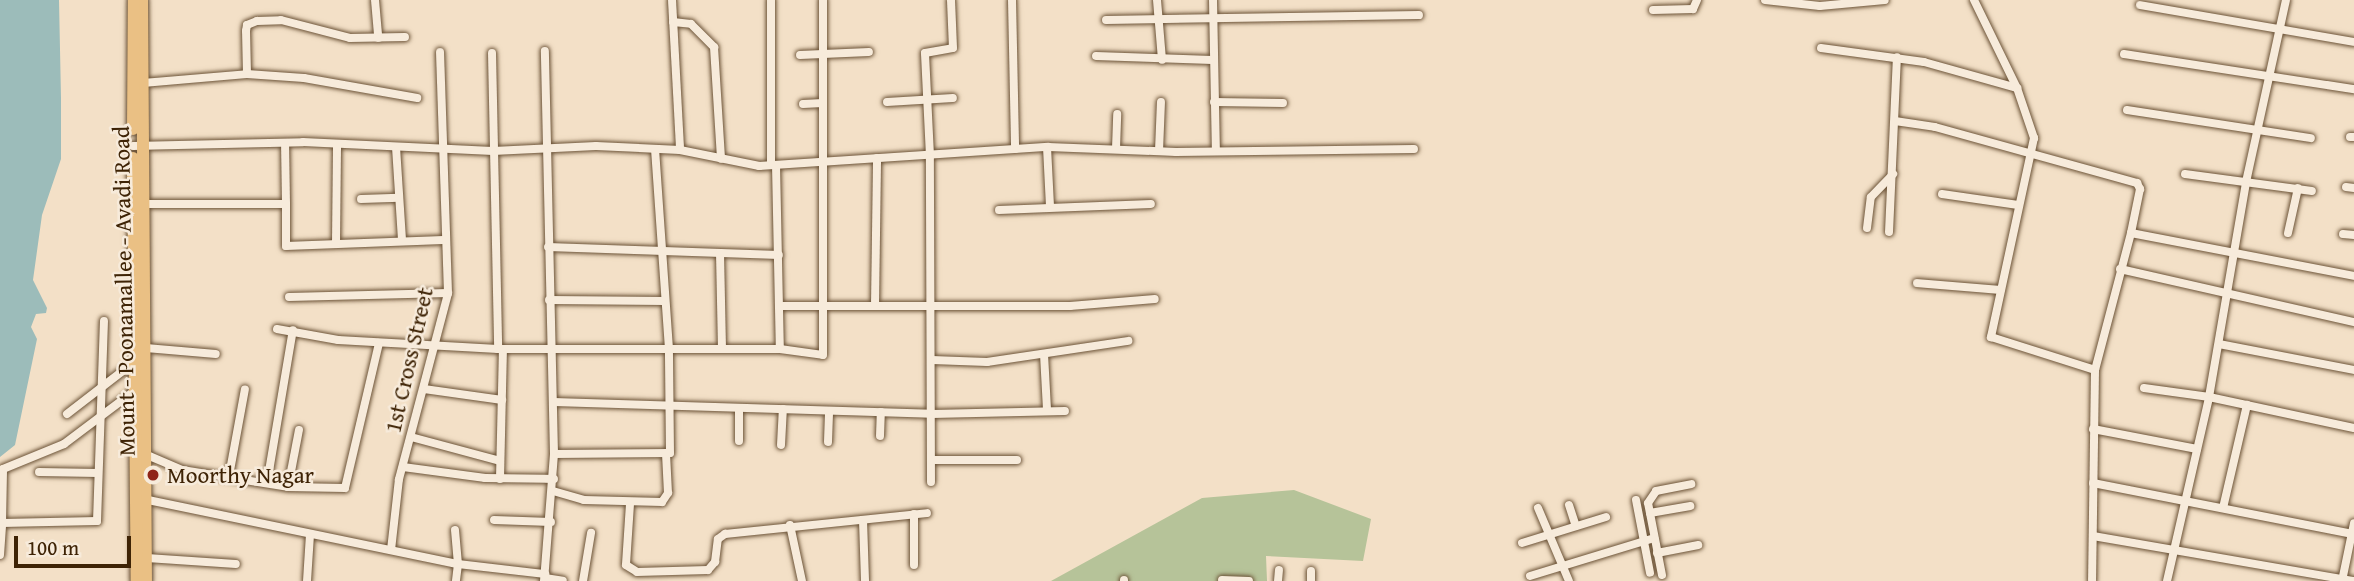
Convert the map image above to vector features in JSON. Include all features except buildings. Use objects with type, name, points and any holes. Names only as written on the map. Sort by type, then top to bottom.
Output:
[{"type":"main road","name":"Mount - Poonamallee - Avadi Road","points":[[134,0],[137,146],[133,393],[137,581]]},
{"type":"main road","name":"Mount - Poonamallee - Avadi Road","points":[[142,0],[143,83],[137,146],[142,204],[146,348],[146,581]]},
{"type":"street","points":[[375,0],[378,38]]},
{"type":"street","points":[[672,0],[680,150]]},
{"type":"street","points":[[771,0],[780,349]]},
{"type":"street","points":[[276,328],[379,343],[436,346],[500,349],[780,349],[823,355],[823,0]]},
{"type":"street","points":[[931,482],[930,156],[925,53],[953,48],[951,0]]},
{"type":"street","points":[[1012,0],[1015,149]]},
{"type":"street","points":[[1157,0],[1162,61]]},
{"type":"street","points":[[1213,0],[1215,16],[1212,60],[1216,151]]},
{"type":"street","points":[[1653,10],[1693,9],[1698,0]]},
{"type":"street","points":[[1765,0],[1820,6],[1885,0]]},
{"type":"street","points":[[1974,0],[2017,88],[2034,138],[1991,337],[2095,370]]},
{"type":"street","points":[[2167,581],[2209,397],[2232,252],[2257,127],[2282,30],[2286,0]]},
{"type":"street","points":[[2140,5],[2354,42]]},
{"type":"street","points":[[1106,20],[1215,16],[1419,15]]},
{"type":"street","points":[[247,74],[247,24],[257,21],[281,20],[350,38],[405,37]]},
{"type":"street","points":[[673,22],[691,24],[714,47],[721,159]]},
{"type":"street","points":[[1821,47],[1897,57],[2017,88]]},
{"type":"street","points":[[545,51],[549,300],[554,402],[554,479],[545,578]]},
{"type":"street","name":"1st Cross Street","points":[[391,550],[403,467],[448,293],[443,240],[440,52]]},
{"type":"street","points":[[800,55],[869,52]]},
{"type":"street","points":[[492,53],[502,400],[500,479]]},
{"type":"street","points":[[2124,54],[2270,79],[2354,89]]},
{"type":"street","points":[[1096,56],[1162,61],[1212,60]]},
{"type":"street","points":[[1889,232],[1897,57]]},
{"type":"street","points":[[143,83],[247,74],[304,78],[416,98]]},
{"type":"street","points":[[887,102],[953,98]]},
{"type":"street","points":[[1159,151],[1161,102]]},
{"type":"street","points":[[803,104],[823,103]]},
{"type":"street","points":[[1214,103],[1283,103]]},
{"type":"street","points":[[2127,110],[2257,127],[2312,138]]},
{"type":"street","points":[[1116,149],[1117,114]]},
{"type":"street","points":[[1895,121],[1936,127],[2137,183],[2140,189],[2095,370],[2092,581]]},
{"type":"street","points":[[137,146],[285,143],[494,151],[596,146],[680,150],[721,159],[774,165],[1047,147],[1159,151],[1414,149]]},
{"type":"street","points":[[285,143],[286,246],[443,240]]},
{"type":"street","points":[[336,243],[337,144]]},
{"type":"street","points":[[396,147],[402,241]]},
{"type":"street","points":[[1047,147],[1050,206]]},
{"type":"street","points":[[554,454],[670,453],[669,349],[660,251],[655,150]]},
{"type":"street","points":[[875,306],[877,158]]},
{"type":"street","points":[[1867,228],[1871,197],[1892,174]]},
{"type":"street","points":[[2185,174],[2312,191]]},
{"type":"street","points":[[2288,233],[2298,188]]},
{"type":"street","points":[[1942,194],[2018,205]]},
{"type":"street","points":[[361,199],[399,198]]},
{"type":"street","points":[[142,204],[286,204]]},
{"type":"street","points":[[999,210],[1151,204]]},
{"type":"street","points":[[2131,233],[2354,276]]},
{"type":"street","points":[[2343,234],[2354,235]]},
{"type":"street","points":[[548,247],[779,255]]},
{"type":"street","points":[[720,253],[722,349]]},
{"type":"street","points":[[2120,269],[2354,322]]},
{"type":"street","points":[[1917,283],[2000,290]]},
{"type":"street","points":[[289,297],[448,293]]},
{"type":"street","points":[[779,306],[1069,306],[1155,299]]},
{"type":"street","points":[[549,300],[665,301]]},
{"type":"street","points":[[2,523],[96,521],[104,321]]},
{"type":"street","points":[[267,483],[293,330]]},
{"type":"street","points":[[932,360],[987,362],[1128,341]]},
{"type":"street","points":[[147,455],[182,470],[288,487],[345,488],[379,343]]},
{"type":"street","points":[[2219,344],[2354,370]]},
{"type":"street","points":[[146,348],[216,354]]},
{"type":"street","points":[[1044,354],[1047,410]]},
{"type":"street","points":[[67,414],[133,363]]},
{"type":"street","points":[[2144,388],[2209,397],[2354,428]]},
{"type":"street","points":[[229,476],[244,389]]},
{"type":"street","points":[[424,389],[502,400]]},
{"type":"street","points":[[0,555],[3,469],[64,444],[133,393]]},
{"type":"street","points":[[554,402],[932,414],[1065,411]]},
{"type":"street","points":[[2223,508],[2247,405]]},
{"type":"street","points":[[739,408],[739,441]]},
{"type":"street","points":[[780,445],[783,409]]},
{"type":"street","points":[[828,442],[829,411]]},
{"type":"street","points":[[880,436],[881,412]]},
{"type":"street","points":[[2093,429],[2197,449]]},
{"type":"street","points":[[288,487],[299,430]]},
{"type":"street","points":[[411,437],[500,461]]},
{"type":"street","points":[[553,491],[584,500],[630,504],[667,500],[666,453]]},
{"type":"street","points":[[931,460],[1017,460]]},
{"type":"street","points":[[403,467],[500,479],[554,479]]},
{"type":"street","points":[[39,472],[98,473]]},
{"type":"street","points":[[1662,575],[1648,503],[1656,491],[1690,484]]},
{"type":"street","points":[[2092,484],[2353,534]]},
{"type":"street","points":[[148,500],[458,564],[563,581]]},
{"type":"street","points":[[1636,500],[1650,573]]},
{"type":"street","points":[[630,504],[626,565],[637,572],[708,570],[716,558],[720,536],[790,525],[927,513]]},
{"type":"street","points":[[1569,505],[1576,526]]},
{"type":"street","points":[[1650,513],[1690,506]]},
{"type":"street","points":[[1538,508],[1566,563],[1569,581]]},
{"type":"street","points":[[914,514],[914,565]]},
{"type":"street","points":[[1522,543],[1606,517]]},
{"type":"street","points":[[494,520],[551,522]]},
{"type":"street","points":[[863,520],[865,581]]},
{"type":"street","points":[[2343,580],[2354,523]]},
{"type":"street","points":[[790,525],[802,581]]},
{"type":"street","points":[[455,530],[458,564],[456,581]]},
{"type":"street","points":[[583,581],[591,533]]},
{"type":"street","points":[[307,581],[310,534]]},
{"type":"street","points":[[2093,536],[2174,547],[2354,581]]},
{"type":"street","points":[[1530,576],[1654,537]]},
{"type":"street","points":[[1657,553],[1698,545]]},
{"type":"street","points":[[147,558],[236,565]]},
{"type":"street","points":[[1279,570],[1279,581]]},
{"type":"street","points":[[668,571],[668,581]]},
{"type":"street","points":[[1311,571],[1311,581]]},
{"type":"street","points":[[1222,580],[1249,581]]},
{"type":"green space","points":[[1294,490],[1371,519],[1363,561],[1266,556],[1267,581],[1051,581],[1202,498]]},
{"type":"water","points":[[0,0],[59,0],[61,159],[42,215],[33,280],[47,308],[46,313],[36,314],[31,327],[37,339],[15,445],[0,457]]},
{"type":"place","name":"Moorthy Nagar","points":[[153,475]]}]
